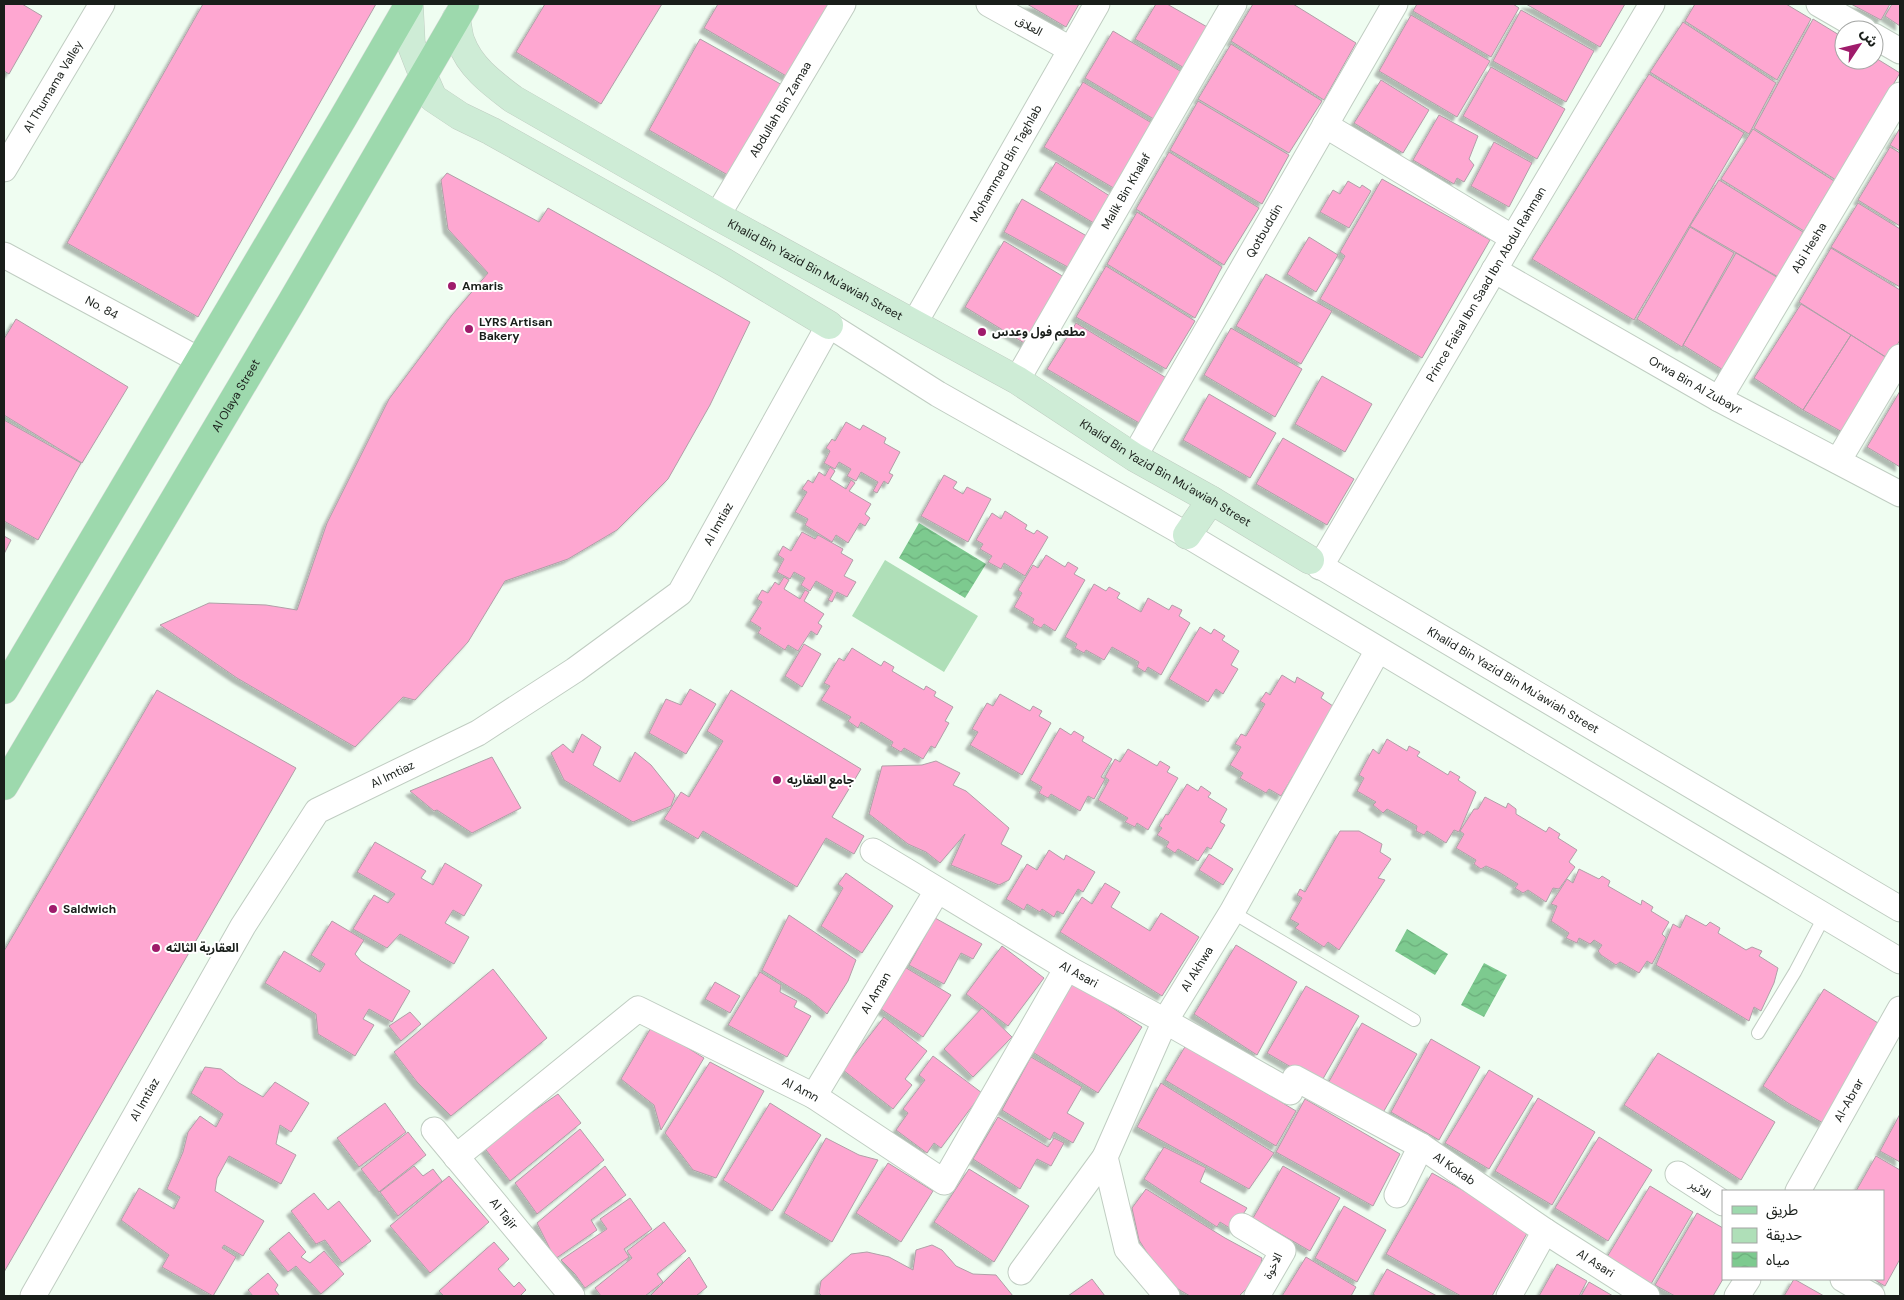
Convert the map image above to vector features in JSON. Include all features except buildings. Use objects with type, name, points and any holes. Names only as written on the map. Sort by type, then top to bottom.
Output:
[{"type":"main road","points":[[409,4],[411,44],[422,76],[433,98],[460,116],[491,131],[724,262],[829,325]]},
{"type":"main road","points":[[4,690],[409,4]]},
{"type":"main road","name":"Al Olaya Street","points":[[4,786],[286,310],[460,11]]},
{"type":"main road","name":"Khalid Bin Yazid Bin Mu'awiah Street","points":[[460,11],[461,42],[474,66],[513,98],[718,216],[1018,380],[1134,457],[1211,500],[1315,563]]},
{"type":"main road","points":[[491,131],[490,120],[494,109],[502,102],[513,98]]},
{"type":"main road","points":[[1187,535],[1211,500]]},
{"type":"street","name":"Al Thumama Valley","points":[[4,169],[102,4]]},
{"type":"street","name":"Abdullah Bin Zamaa","points":[[718,216],[842,4]]},
{"type":"street","name":"العلاق","points":[[988,4],[1070,49]]},
{"type":"street","name":"Mohammed Bin Taghlab","points":[[914,324],[1070,49],[1098,4]]},
{"type":"street","name":"Malik Bin Khalaf","points":[[1018,380],[1234,4]]},
{"type":"street","name":"Qotbuddin","points":[[1134,457],[1395,4]]},
{"type":"street","name":"Prince Faisal Ibn Saad Ibn Abdul Rahman","points":[[1315,563],[1494,270],[1652,4]]},
{"type":"street","points":[[1819,4],[1847,20]]},
{"type":"street","points":[[1884,42],[1900,51]]},
{"type":"street","name":"Abi Hesha","points":[[1719,399],[1900,95]]},
{"type":"street","points":[[1325,125],[1512,238]]},
{"type":"street","name":"No. 84","points":[[4,255],[199,360]]},
{"type":"street","name":"Orwa Bin Al Zubayr","points":[[1494,270],[1719,399],[1900,494]]},
{"type":"street","points":[[829,325],[938,394],[1187,535],[1900,961]]},
{"type":"street","name":"Al Imtiaz","points":[[34,1296],[243,926],[317,811],[478,733],[575,670],[680,593],[829,325]]},
{"type":"street","points":[[1838,461],[1900,357]]},
{"type":"street","name":"Khalid Bin Yazid Bin Mu'awiah Street","points":[[1315,563],[1900,909]]},
{"type":"street","name":"Al Akhwa","points":[[1021,1272],[1105,1157],[1165,1021],[1232,912],[1378,650]]},
{"type":"street","name":"Al Asari","points":[[873,851],[1067,968],[1290,1092]]},
{"type":"street","name":"Al Aman","points":[[814,1096],[937,891]]},
{"type":"street","name":"Al Amn","points":[[456,1157],[638,1009],[814,1096],[944,1182],[1067,968]]},
{"type":"street","name":"Al-Abrar","points":[[1799,1190],[1900,1009]]},
{"type":"street","name":"Al Kokab","points":[[1290,1092],[1294,1078],[1421,1146],[1544,1230]]},
{"type":"street","name":"Al Tajir","points":[[434,1130],[572,1296]]},
{"type":"street","points":[[1397,1195],[1421,1146]]},
{"type":"street","points":[[1105,1157],[1126,1249],[1167,1296]]},
{"type":"street","name":"الاثير","points":[[1678,1174],[1722,1202]]},
{"type":"street","name":"الاخوة","points":[[1242,1226],[1283,1251],[1257,1296]]},
{"type":"street","points":[[1509,1296],[1544,1230]]},
{"type":"street","name":"Al Asari","points":[[1544,1230],[1647,1296]]},
{"type":"street","points":[[1737,1296],[1747,1280]]},
{"type":"street","points":[[1846,1280],[1872,1296]]},
{"type":"lane","points":[[1232,912],[1414,1020]]},
{"type":"lane","points":[[1758,1034],[1795,972],[1825,915]]},
{"type":"green space","points":[[885,560],[978,616],[944,672],[852,616]]},
{"type":"water","points":[[919,523],[986,564],[965,598],[899,558]]},
{"type":"water","points":[[1407,929],[1448,954],[1435,975],[1395,951]]},
{"type":"water","points":[[1484,963],[1507,975],[1484,1017],[1461,1005]]},
{"type":"place","name":"Amaris","points":[[452,286]]},
{"type":"place","name":"LYRS Artisan Bakery","points":[[469,329]]},
{"type":"place","name":"مطعم فول وعدس","points":[[982,332]]},
{"type":"place","name":"جامع العقاريه","points":[[777,780]]},
{"type":"place","name":"Saldwich","points":[[53,909]]},
{"type":"place","name":"العقارية الثالثه","points":[[156,948]]}]
